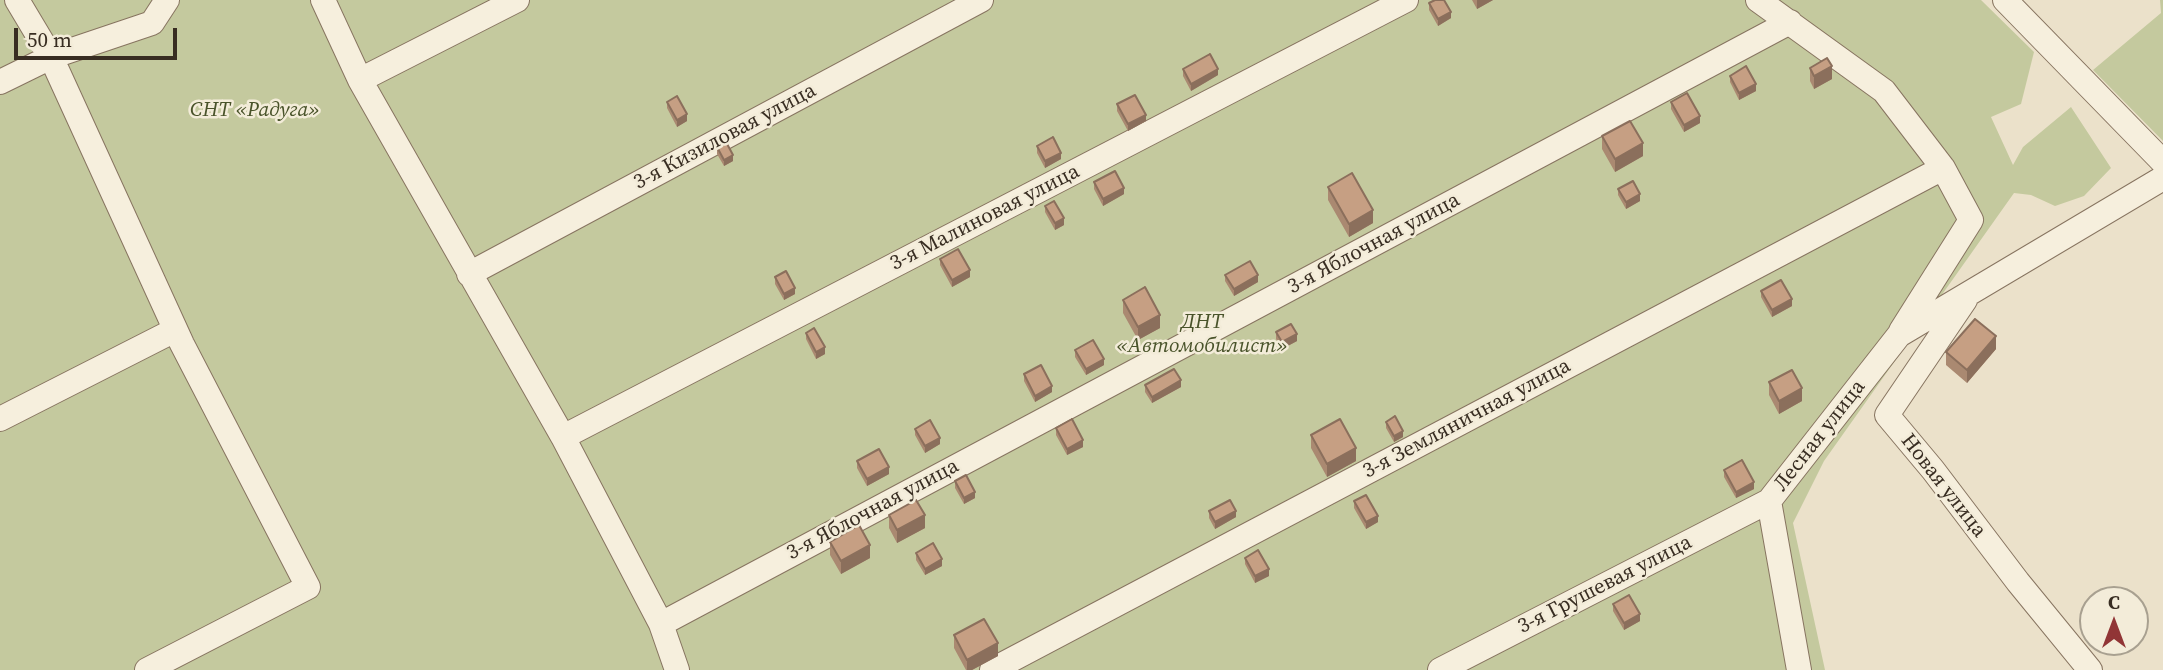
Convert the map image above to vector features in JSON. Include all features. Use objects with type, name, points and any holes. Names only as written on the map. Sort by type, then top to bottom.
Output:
[{"type":"street","points":[[17,0],[51,57],[175,330],[308,587],[147,670]]},
{"type":"street","points":[[0,82],[51,57],[152,23],[167,0]]},
{"type":"street","points":[[323,0],[360,80],[563,437],[661,624],[677,670]]},
{"type":"street","points":[[360,80],[517,0]]},
{"type":"street","name":"3-я Кизиловая улица","points":[[469,274],[981,0]]},
{"type":"street","name":"3-я Малиновая улица","points":[[563,437],[1406,0]]},
{"type":"street","name":"Лесная улица","points":[[1758,0],[1884,90],[1943,168],[1971,220],[1899,335],[1769,501],[1799,670]]},
{"type":"street","points":[[2005,0],[2163,162]]},
{"type":"street","name":"3-я Яблочная улица","points":[[661,624],[1790,22]]},
{"type":"street","name":"3-я Земляничная улица","points":[[992,670],[1943,168]]},
{"type":"street","name":"Лесная улица","points":[[1899,335],[2163,178]]},
{"type":"street","name":"Новая улица","points":[[1968,295],[1887,415],[2090,670]]},
{"type":"street","points":[[0,419],[175,330]]},
{"type":"street","name":"3-я Грушевая улица","points":[[1440,670],[1769,501]]},
{"type":"green space","name":"ДНТ «Автомобилист»","points":[[0,0],[1981,0],[2034,52],[2021,104],[1991,117],[2013,165],[2023,147],[2071,107],[2111,168],[2084,196],[2055,206],[2031,195],[2014,193],[1824,461],[1793,523],[1825,670],[0,670]]},
{"type":"green space","points":[[2160,0],[2163,0],[2163,141],[2093,70],[2161,13]]},
{"type":"building","points":[[1444,0],[1451,12],[1438,19],[1429,3]]},
{"type":"building","points":[[1210,54],[1218,69],[1191,84],[1183,69]]},
{"type":"building","points":[[1827,58],[1832,66],[1814,76],[1810,68]]},
{"type":"building","points":[[1746,66],[1756,84],[1739,93],[1730,76]]},
{"type":"building","points":[[1687,93],[1700,116],[1684,125],[1671,102]]},
{"type":"building","points":[[1135,95],[1146,115],[1128,124],[1117,104]]},
{"type":"building","points":[[677,96],[687,114],[677,120],[667,102]]},
{"type":"building","points":[[1630,121],[1643,143],[1615,159],[1602,136]]},
{"type":"building","points":[[1053,137],[1061,153],[1045,161],[1037,146]]},
{"type":"building","points":[[726,142],[733,155],[724,160],[717,147]]},
{"type":"building","points":[[1115,171],[1124,188],[1103,199],[1094,182]]},
{"type":"building","points":[[1352,173],[1373,210],[1349,224],[1328,187]]},
{"type":"building","points":[[1633,181],[1640,194],[1626,202],[1618,189]]},
{"type":"building","points":[[1054,201],[1064,218],[1055,223],[1045,206]]},
{"type":"building","points":[[958,249],[970,270],[952,280],[940,259]]},
{"type":"building","points":[[1250,261],[1258,275],[1234,289],[1225,275]]},
{"type":"building","points":[[786,271],[795,288],[784,294],[775,277]]},
{"type":"building","points":[[1781,280],[1792,299],[1772,310],[1761,291]]},
{"type":"building","points":[[1145,287],[1160,315],[1138,327],[1123,300]]},
{"type":"building","points":[[1975,319],[1996,336],[1967,370],[1946,352]]},
{"type":"building","points":[[1291,324],[1297,334],[1282,342],[1276,332]]},
{"type":"building","points":[[814,328],[825,347],[816,352],[806,333]]},
{"type":"building","points":[[1093,340],[1104,359],[1086,369],[1075,350]]},
{"type":"building","points":[[1041,365],[1052,386],[1035,396],[1024,374]]},
{"type":"building","points":[[1174,369],[1181,380],[1152,397],[1145,385]]},
{"type":"building","points":[[1792,370],[1802,388],[1779,401],[1769,382]]},
{"type":"building","points":[[1395,416],[1403,431],[1394,436],[1386,422]]},
{"type":"building","points":[[1072,419],[1083,440],[1067,449],[1056,428]]},
{"type":"building","points":[[1340,419],[1356,448],[1327,464],[1311,435]]},
{"type":"building","points":[[930,420],[940,438],[925,446],[915,429]]},
{"type":"building","points":[[879,449],[889,467],[867,479],[857,461]]},
{"type":"building","points":[[1742,460],[1754,482],[1736,492],[1724,470]]},
{"type":"building","points":[[966,475],[975,492],[964,498],[955,481]]},
{"type":"building","points":[[1366,495],[1378,516],[1366,522],[1354,501]]},
{"type":"building","points":[[916,500],[925,515],[897,530],[889,515]]},
{"type":"building","points":[[1230,500],[1236,511],[1215,522],[1209,511]]},
{"type":"building","points":[[859,525],[870,545],[841,561],[830,542]]},
{"type":"building","points":[[933,543],[942,559],[925,569],[916,553]]},
{"type":"building","points":[[1258,550],[1269,569],[1255,576],[1245,558]]},
{"type":"building","points":[[1629,595],[1640,614],[1624,623],[1613,604]]},
{"type":"building","points":[[984,619],[998,643],[967,660],[954,635]]},
{"type":"park label","name":"СНТ «Радуга»","points":[[255,111]]}]
